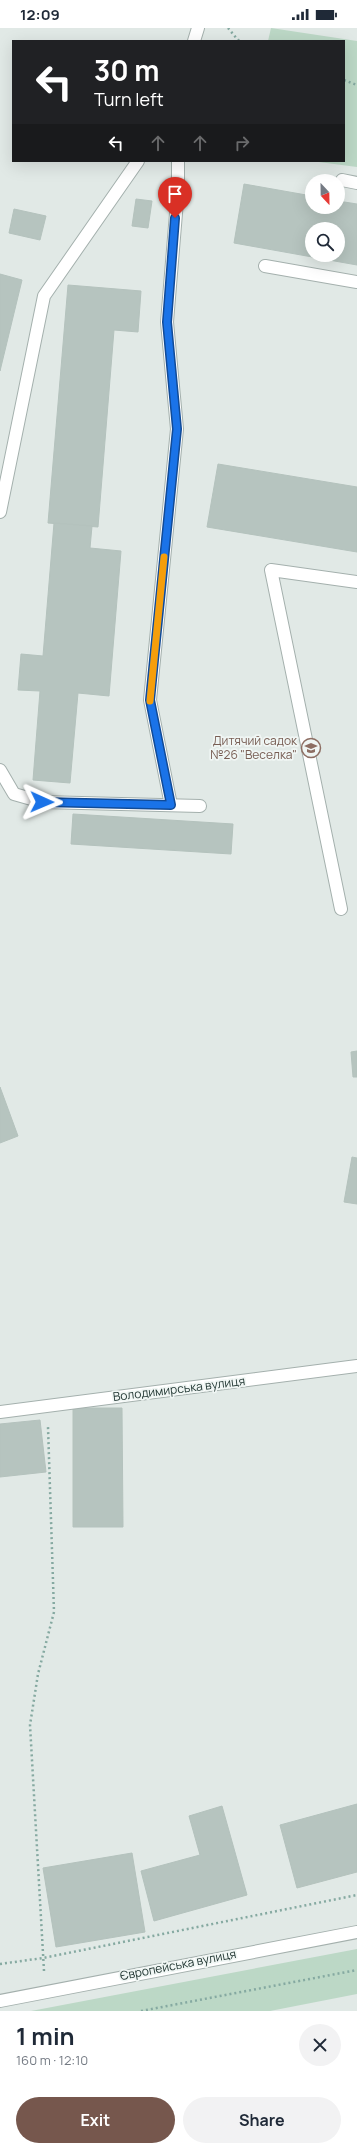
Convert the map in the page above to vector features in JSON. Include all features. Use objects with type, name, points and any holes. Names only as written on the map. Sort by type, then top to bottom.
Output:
[{"type":"street","points":[[194,40],[198,28]]},
{"type":"street","points":[[0,512],[44,296],[137,162]]},
{"type":"street","points":[[171,805],[150,700],[177,429],[167,322],[178,189],[178,162]]},
{"type":"street","points":[[345,181],[357,183]]},
{"type":"street","points":[[265,266],[357,282]]},
{"type":"street","points":[[341,909],[271,570],[357,582]]},
{"type":"street","points":[[0,770],[14,794],[42,802],[200,806]]},
{"type":"street","name":"Володимирська вулиця","points":[[0,1412],[357,1366]]},
{"type":"street","name":"Європейська вулиця","points":[[0,2001],[45,1991],[357,1932]]},
{"type":"path","points":[[228,28],[241,40]]},
{"type":"path","points":[[345,80],[357,85]]},
{"type":"path","points":[[45,1991],[30,1725],[38,1674],[54,1612],[47,1407]]},
{"type":"path","points":[[0,1964],[43,1958],[357,1895]]},
{"type":"path","points":[[141,2011],[357,1970]]},
{"type":"green space","points":[[271,28],[357,41],[357,167],[319,162],[345,162],[345,40],[268,40]]},
{"type":"green space","points":[[357,1949],[357,1994],[270,2011],[31,2011]]},
{"type":"building","points":[[244,184],[305,195],[305,214],[345,214],[345,202],[357,204],[357,265],[340,262],[345,262],[345,222],[305,222],[305,256],[234,243]]},
{"type":"building","points":[[136,199],[152,201],[148,228],[132,226]]},
{"type":"building","points":[[14,209],[46,216],[40,240],[9,233]]},
{"type":"building","points":[[0,274],[22,280],[0,371]]},
{"type":"building","points":[[68,285],[141,291],[138,332],[114,330],[98,527],[48,523]]},
{"type":"building","points":[[218,464],[357,487],[357,552],[207,527]]},
{"type":"building","points":[[54,523],[92,526],[90,548],[121,551],[109,696],[78,693],[70,783],[33,780],[40,691],[18,690],[21,654],[43,656]]},
{"type":"building","points":[[73,814],[233,824],[231,854],[71,844]]},
{"type":"building","points":[[357,1051],[357,1077],[353,1077],[351,1052]]},
{"type":"building","points":[[0,1087],[18,1136],[0,1143]]},
{"type":"building","points":[[352,1157],[357,1158],[357,1204],[344,1202]]},
{"type":"building","points":[[73,1408],[122,1408],[123,1527],[73,1527]]},
{"type":"building","points":[[40,1420],[46,1472],[0,1477],[0,1424]]},
{"type":"building","points":[[357,1804],[357,1872],[297,1888],[280,1825]]},
{"type":"building","points":[[222,1806],[247,1895],[154,1921],[141,1871],[200,1855],[189,1816]]},
{"type":"building","points":[[132,1853],[145,1932],[56,1947],[43,1868]]},
{"type":"slow traffic","points":[[150,701],[164,557]]},
{"type":"place","name":"Дитячий садок №26 \"Веселка\"","points":[[311,748]]},
{"type":"route","points":[[42,802],[171,805],[150,700],[177,429],[167,322],[175,218]]}]
